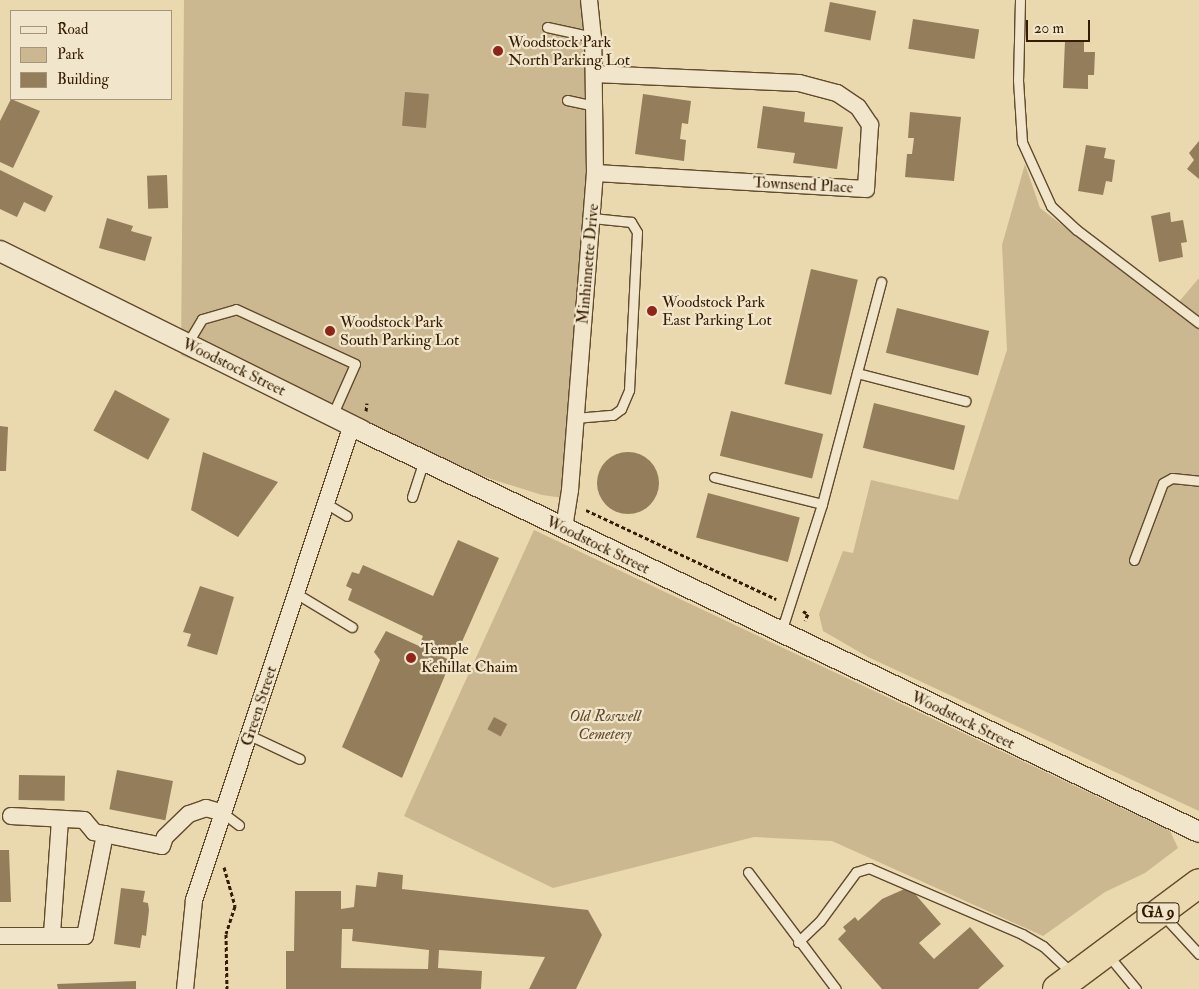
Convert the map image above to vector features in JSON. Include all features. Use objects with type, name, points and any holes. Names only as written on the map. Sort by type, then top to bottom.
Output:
[{"type":"highway","name":"GA 9","points":[[1066,982],[1199,883]]},
{"type":"street","name":"Minhinnette Drive","points":[[564,528],[595,173],[594,74],[589,0]]},
{"type":"street","name":"Townsend Place","points":[[594,74],[799,83],[837,93],[858,107],[870,125],[866,189],[595,173]]},
{"type":"street","name":"Woodstock Street","points":[[0,251],[424,461],[1199,832]]},
{"type":"street","name":"Green Street","points":[[185,989],[194,900],[352,426]]},
{"type":"street","points":[[11,816],[84,820],[94,832],[162,846],[165,837],[189,814],[206,808],[223,813]]},
{"type":"street","points":[[52,934],[60,819]]},
{"type":"street","points":[[0,936],[52,934],[85,936],[105,834]]},
{"type":"lane","points":[[1020,0],[1018,80],[1022,142],[1051,206],[1077,230],[1199,323]]},
{"type":"lane","points":[[548,27],[592,37]]},
{"type":"lane","points":[[567,100],[595,106]]},
{"type":"lane","points":[[575,418],[612,415],[621,409],[629,390],[637,232],[631,222],[592,218]]},
{"type":"lane","points":[[788,636],[790,606],[822,504],[881,282]]},
{"type":"lane","points":[[187,344],[202,319],[236,309],[354,364],[332,416]]},
{"type":"lane","points":[[857,373],[965,401]]},
{"type":"lane","points":[[412,497],[424,461]]},
{"type":"lane","points":[[714,477],[822,504]]},
{"type":"lane","points":[[1134,560],[1163,483],[1172,478],[1199,481]]},
{"type":"lane","points":[[327,504],[347,516]]},
{"type":"lane","points":[[296,594],[352,627]]},
{"type":"lane","points":[[249,735],[300,759]]},
{"type":"lane","points":[[223,813],[239,825]]},
{"type":"lane","points":[[798,942],[820,921],[856,872],[869,868],[1029,937],[1066,982]]},
{"type":"lane","points":[[748,872],[798,942],[836,989]]},
{"type":"lane","points":[[1159,911],[1199,954]]},
{"type":"lane","points":[[1105,952],[1136,989]]},
{"type":"path","points":[[584,502],[586,511],[808,614],[788,636]]},
{"type":"green space","points":[[184,0],[594,0],[595,59],[571,499],[542,495],[491,479],[362,431],[181,355]]},
{"type":"green space","points":[[1025,164],[1040,208],[1172,310],[1199,278],[1199,811],[868,657],[823,631],[819,614],[843,551],[853,553],[871,480],[958,500],[1007,350],[1002,245]]},
{"type":"green space","name":"Old Roswell Cemetery","points":[[534,530],[1170,831],[1178,848],[1145,873],[1105,892],[1043,936],[832,841],[754,837],[553,888],[404,816]]},
{"type":"building","points":[[830,2],[876,11],[870,40],[824,31]]},
{"type":"building","points":[[913,19],[979,29],[974,59],[908,49]]},
{"type":"building","points":[[1065,41],[1084,42],[1084,52],[1095,52],[1094,75],[1088,75],[1088,89],[1063,88]]},
{"type":"building","points":[[405,92],[429,94],[426,128],[402,126]]},
{"type":"building","points":[[643,94],[691,101],[688,124],[682,123],[680,139],[686,140],[684,161],[635,154]]},
{"type":"building","points":[[10,100],[40,111],[13,168],[0,162],[0,121]]},
{"type":"building","points":[[763,106],[805,112],[804,122],[843,127],[837,169],[793,163],[795,153],[757,148]]},
{"type":"building","points":[[910,112],[961,117],[954,181],[905,177],[907,154],[912,154],[914,138],[908,138]]},
{"type":"building","points":[[1199,141],[1199,179],[1187,169],[1194,160],[1189,153]]},
{"type":"building","points":[[1086,145],[1106,148],[1104,158],[1115,160],[1112,182],[1106,181],[1103,195],[1078,191]]},
{"type":"building","points":[[0,170],[53,196],[45,212],[24,202],[17,217],[0,209]]},
{"type":"building","points":[[167,175],[168,208],[148,209],[147,176]]},
{"type":"building","points":[[1170,212],[1171,222],[1183,220],[1187,242],[1181,243],[1183,257],[1159,262],[1151,216]]},
{"type":"building","points":[[107,218],[133,226],[131,231],[152,237],[145,261],[99,248]]},
{"type":"building","points":[[811,269],[858,280],[831,395],[784,384]]},
{"type":"building","points":[[897,308],[989,331],[978,376],[886,353]]},
{"type":"building","points":[[115,390],[170,419],[148,460],[93,431]]},
{"type":"building","points":[[874,403],[965,426],[954,470],[863,448]]},
{"type":"building","points":[[731,411],[823,434],[812,479],[720,456]]},
{"type":"building","points":[[0,426],[8,427],[6,471],[0,471]]},
{"type":"building","points":[[203,452],[278,482],[238,537],[191,510]]},
{"type":"building","points":[[622,452],[634,452],[650,461],[657,471],[659,483],[657,495],[650,505],[634,514],[622,514],[611,509],[602,500],[597,489],[597,477],[602,466],[611,457]]},
{"type":"building","points":[[708,493],[800,518],[788,562],[696,537]]},
{"type":"building","name":"Temple Kehillat Chaim","points":[[458,540],[499,558],[457,653],[445,644],[440,655],[451,661],[402,778],[342,747],[380,660],[374,652],[386,631],[419,646],[423,636],[348,600],[352,589],[346,586],[352,572],[359,574],[363,565],[433,596]]},
{"type":"building","points":[[200,586],[234,597],[217,655],[187,646],[191,634],[183,632]]},
{"type":"building","points":[[494,717],[507,724],[501,736],[487,729]]},
{"type":"building","points":[[117,770],[173,781],[165,820],[109,809]]},
{"type":"building","points":[[19,775],[65,776],[65,801],[19,800]]},
{"type":"building","points":[[0,850],[9,850],[11,902],[0,902]]},
{"type":"building","points":[[378,872],[403,875],[402,889],[588,910],[602,935],[576,989],[529,989],[545,957],[439,950],[438,968],[482,971],[481,989],[286,989],[286,951],[294,951],[295,891],[341,891],[341,909],[354,907],[356,885],[376,887]],"holes":[[[342,929],[353,929],[352,941],[429,950],[428,969],[341,968]]]},
{"type":"building","points":[[909,887],[941,924],[919,943],[934,959],[970,927],[1004,966],[978,989],[882,989],[838,939],[846,931],[843,927],[855,917],[858,921],[882,899]]},
{"type":"building","points":[[121,888],[145,891],[143,902],[148,903],[149,910],[146,936],[142,935],[140,948],[114,944]]},
{"type":"building","points":[[136,981],[136,989],[58,989],[57,984]]},
{"type":"place","name":"Woodstock Park North Parking Lot","points":[[498,51]]},
{"type":"place","name":"Woodstock Park East Parking Lot","points":[[652,311]]},
{"type":"place","name":"Woodstock Park South Parking Lot","points":[[330,331]]},
{"type":"place","name":"Temple Kehillat Chaim","points":[[411,658]]}]
